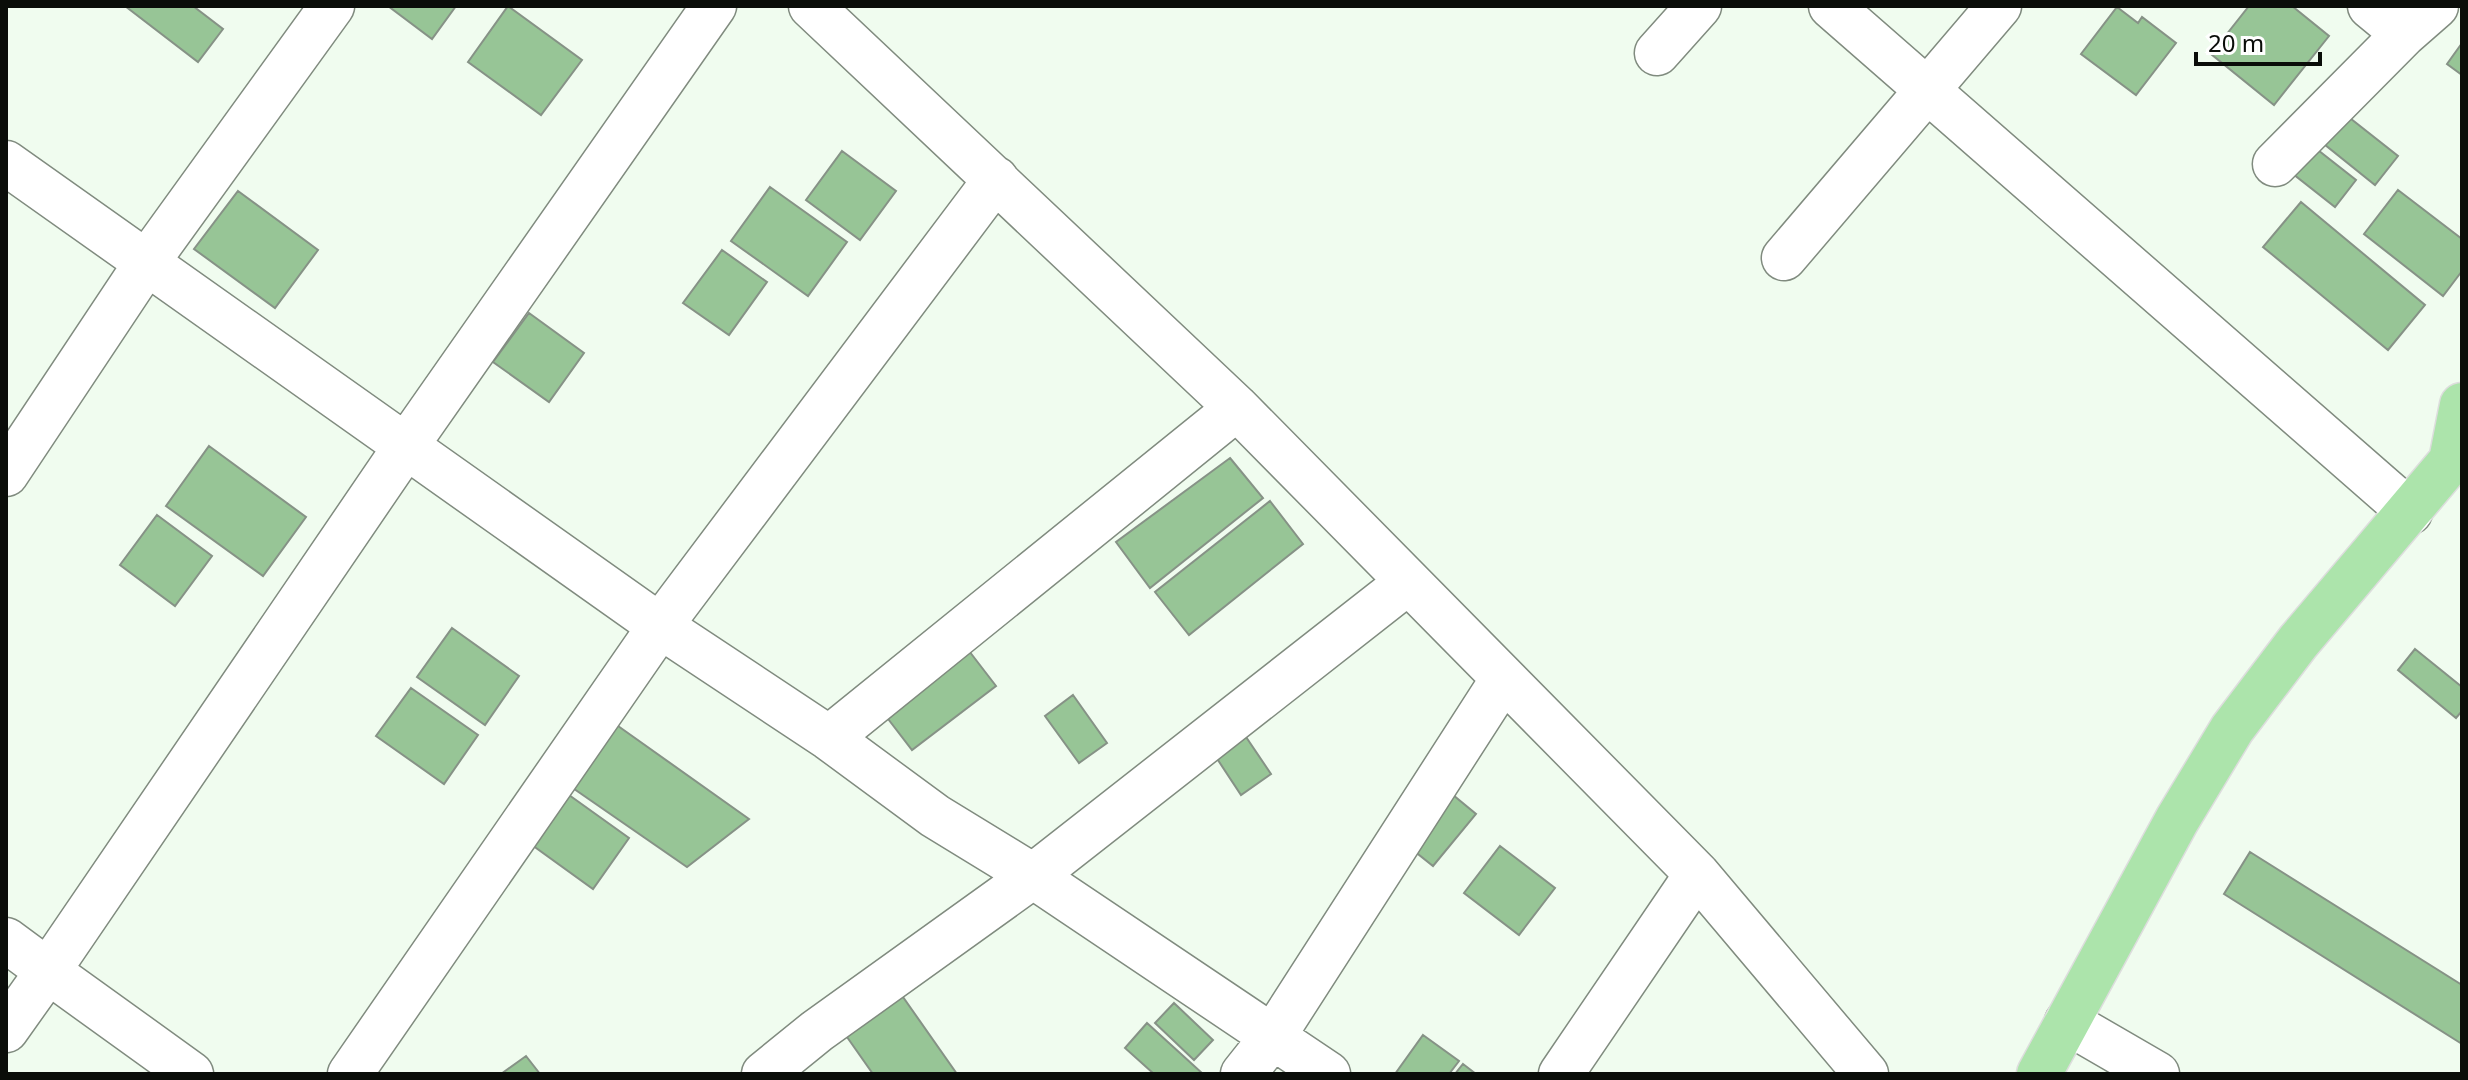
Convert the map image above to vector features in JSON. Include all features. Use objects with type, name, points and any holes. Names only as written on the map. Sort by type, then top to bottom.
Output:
[{"type":"highway","points":[[2039,1074],[2177,820],[2232,729],[2298,642],[2410,512],[2458,462],[2462,405]]},
{"type":"street","points":[[6,474],[147,262],[332,6]]},
{"type":"street","points":[[6,1030],[406,446],[714,6]]},
{"type":"street","points":[[811,6],[1237,408],[1697,874],[1866,1074]]},
{"type":"street","points":[[1657,53],[1699,6]]},
{"type":"street","points":[[1831,6],[2410,512]]},
{"type":"street","points":[[1784,258],[1999,6]]},
{"type":"street","points":[[2275,164],[2420,20],[2370,6]]},
{"type":"street","points":[[6,163],[660,626],[829,738],[935,816],[1033,876],[1328,1074]]},
{"type":"street","points":[[350,1074],[660,626],[996,179]]},
{"type":"street","points":[[829,738],[1237,408]]},
{"type":"street","points":[[764,1074],[817,1031],[1033,876],[1408,582]]},
{"type":"street","points":[[1243,1074],[1274,1035],[1503,679]]},
{"type":"street","points":[[1561,1074],[1697,874]]},
{"type":"street","points":[[6,940],[191,1074]]},
{"type":"street","points":[[2067,1022],[2157,1074]]},
{"type":"building","points":[[125,6],[193,6],[223,29],[198,62]]},
{"type":"building","points":[[388,6],[456,6],[432,39]]},
{"type":"building","points":[[508,6],[582,60],[541,115],[468,62]]},
{"type":"building","points":[[2249,6],[2292,6],[2329,36],[2274,105],[2211,54]]},
{"type":"building","points":[[2117,7],[2138,23],[2142,17],[2176,43],[2136,95],[2081,54]]},
{"type":"building","points":[[2462,43],[2462,75],[2447,64]]},
{"type":"building","points":[[2341,111],[2398,156],[2375,185],[2319,140]]},
{"type":"building","points":[[2309,143],[2356,180],[2335,207],[2288,170]]},
{"type":"building","points":[[842,151],[896,191],[860,240],[806,200]]},
{"type":"building","points":[[770,187],[847,242],[808,296],[731,241]]},
{"type":"building","points":[[2398,190],[2462,239],[2462,271],[2443,296],[2364,234]]},
{"type":"building","points":[[238,191],[318,250],[275,308],[194,249]]},
{"type":"building","points":[[2301,202],[2425,305],[2388,350],[2263,247]]},
{"type":"building","points":[[722,250],[767,282],[729,335],[683,303]]},
{"type":"building","points":[[529,313],[584,353],[549,402],[493,362]]},
{"type":"building","points":[[209,446],[306,517],[263,576],[166,506]]},
{"type":"building","points":[[1230,458],[1263,498],[1150,588],[1116,542]]},
{"type":"building","points":[[1270,501],[1303,544],[1189,635],[1155,592]]},
{"type":"building","points":[[157,515],[212,556],[175,606],[120,565]]},
{"type":"building","points":[[452,628],[519,676],[485,725],[417,677]]},
{"type":"building","points":[[966,647],[996,686],[912,750],[882,711]]},
{"type":"building","points":[[2415,649],[2462,687],[2462,711],[2456,718],[2398,670]]},
{"type":"building","points":[[411,688],[478,735],[444,784],[376,736]]},
{"type":"building","points":[[1073,695],[1107,743],[1079,763],[1045,716]]},
{"type":"building","points":[[611,721],[749,819],[687,867],[567,784]]},
{"type":"building","points":[[1240,728],[1271,774],[1241,795],[1210,748]]},
{"type":"building","points":[[1447,790],[1476,814],[1433,866],[1403,842]]},
{"type":"building","points":[[569,795],[629,838],[593,889],[532,845]]},
{"type":"building","points":[[1500,846],[1555,888],[1519,935],[1464,893]]},
{"type":"building","points":[[2250,852],[2462,985],[2462,1044],[2224,894]]},
{"type":"building","points":[[896,987],[957,1074],[873,1074],[840,1027]]},
{"type":"building","points":[[1174,1003],[1213,1040],[1194,1060],[1155,1023]]},
{"type":"building","points":[[1147,1023],[1203,1074],[1154,1074],[1125,1048]]},
{"type":"building","points":[[1423,1035],[1459,1061],[1449,1074],[1395,1074]]},
{"type":"building","points":[[526,1056],[540,1074],[501,1074]]},
{"type":"building","points":[[1463,1064],[1476,1074],[1455,1074]]}]
